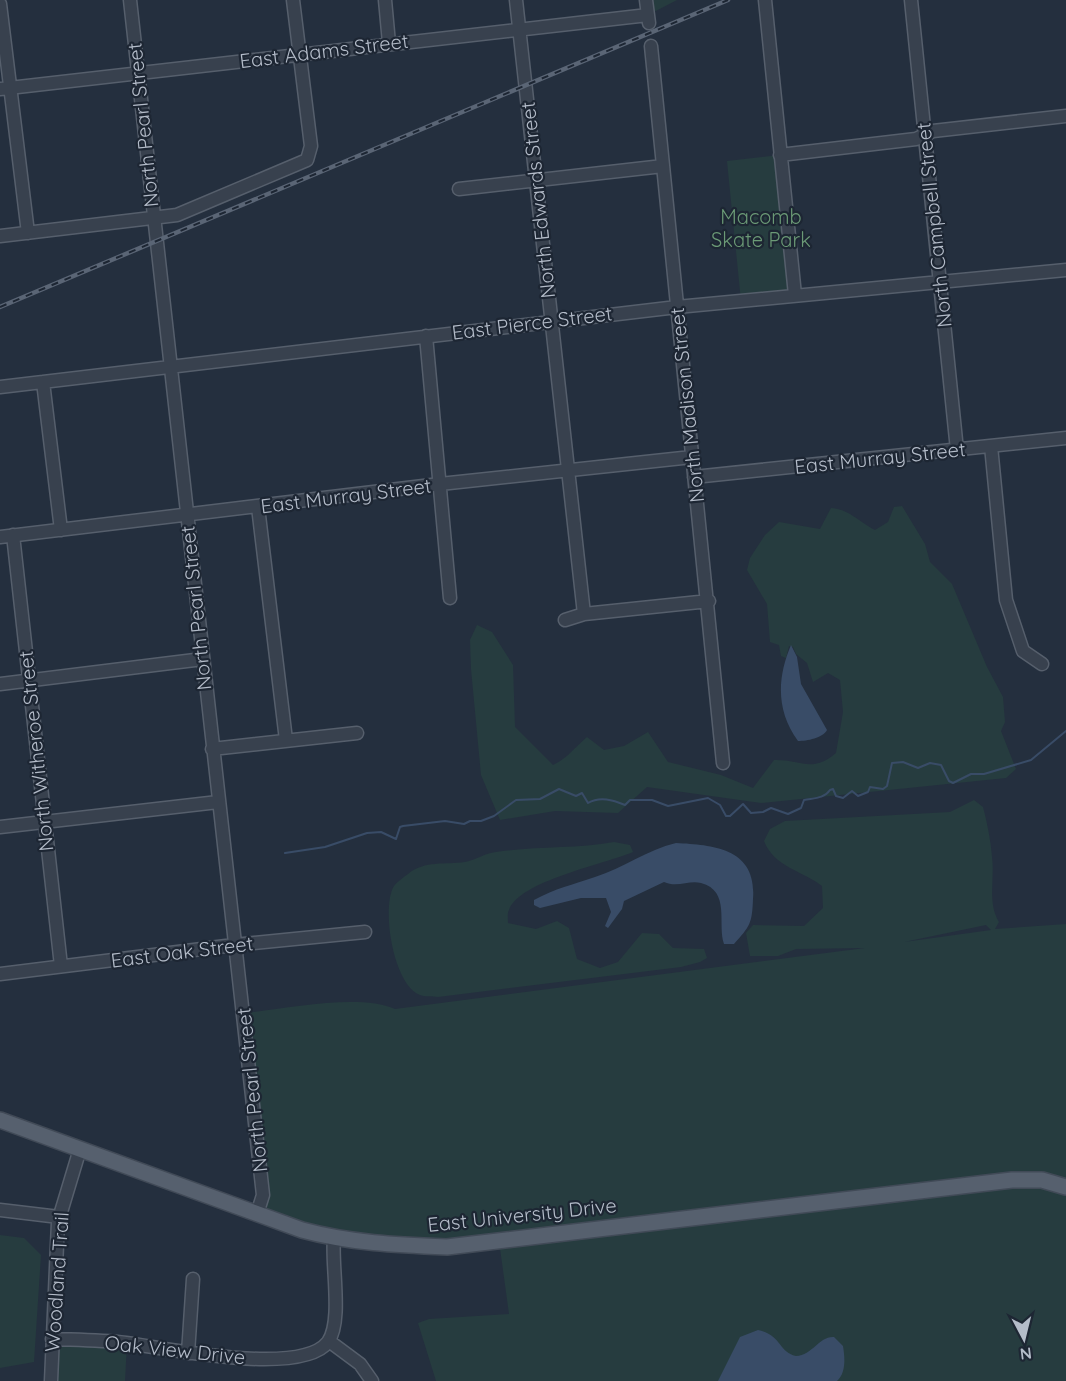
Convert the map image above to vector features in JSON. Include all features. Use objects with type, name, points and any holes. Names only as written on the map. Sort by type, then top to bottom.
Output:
[{"type":"main road","name":"East University Drive","points":[[0,1120],[257,1214],[334,1238],[383,1245],[447,1247],[1012,1180],[1042,1180],[1066,1187]]},
{"type":"street","name":"North Pearl Street","points":[[130,0],[263,1195],[257,1214]]},
{"type":"street","points":[[0,236],[153,218],[185,212],[307,160],[311,146],[293,0]]},
{"type":"street","points":[[385,0],[389,43]]},
{"type":"street","name":"North Edwards Street","points":[[516,0],[584,614]]},
{"type":"street","name":"East Adams Street","points":[[5,88],[520,28],[648,19],[646,0]]},
{"type":"street","points":[[765,0],[795,295]]},
{"type":"street","name":"North Campbell Street","points":[[911,0],[957,450]]},
{"type":"street","points":[[0,4],[5,88],[28,233]]},
{"type":"street","name":"North Madison Street","points":[[651,46],[694,477],[709,601],[723,763]]},
{"type":"street","points":[[780,155],[916,139],[933,131],[1066,116]]},
{"type":"street","points":[[459,189],[663,166]]},
{"type":"street","name":"East Pierce Street","points":[[0,387],[677,307],[1066,270]]},
{"type":"street","points":[[426,336],[450,598]]},
{"type":"street","points":[[43,382],[61,530]]},
{"type":"street","name":"East Murray Street","points":[[694,477],[1066,438]]},
{"type":"street","points":[[991,446],[1006,600],[1023,651],[1042,664]]},
{"type":"street","name":"East Murray Street","points":[[6,536],[440,484],[692,457]]},
{"type":"street","points":[[258,507],[286,740]]},
{"type":"street","name":"North Witheroe Street","points":[[6,536],[28,681],[61,966]]},
{"type":"street","points":[[565,620],[584,614],[709,601]]},
{"type":"street","points":[[0,684],[203,659]]},
{"type":"street","points":[[212,749],[357,733]]},
{"type":"street","points":[[0,828],[218,802]]},
{"type":"street","name":"East Oak Street","points":[[0,974],[234,945],[365,932]]},
{"type":"street","name":"Woodland Trail","points":[[51,1381],[59,1217],[80,1149]]},
{"type":"street","points":[[0,1210],[59,1217]]},
{"type":"street","points":[[334,1238],[334,1326],[329,1341],[360,1364],[372,1381]]},
{"type":"street","points":[[188,1353],[193,1279]]},
{"type":"street","name":"Oak View Drive","points":[[52,1339],[127,1343],[231,1359],[303,1355],[317,1350],[329,1341]]},
{"type":"green space","points":[[646,0],[677,0],[648,15]]},
{"type":"green space","name":"Macomb Skate Park","points":[[780,155],[795,295],[741,301],[727,161]]},
{"type":"green space","points":[[902,506],[925,544],[930,562],[952,584],[987,667],[1003,697],[1005,722],[1001,731],[1016,769],[1006,778],[761,803],[647,787],[618,813],[555,811],[500,820],[481,775],[470,640],[477,625],[492,632],[513,665],[515,727],[553,765],[567,756],[587,737],[604,750],[624,746],[648,732],[668,762],[721,775],[753,788],[774,760],[813,764],[820,763],[836,753],[843,712],[840,680],[828,673],[813,682],[807,663],[796,654],[793,647],[789,646],[786,658],[781,656],[779,645],[770,642],[767,604],[747,570],[750,558],[765,535],[779,522],[820,529],[831,508],[849,513],[875,530],[888,522],[894,507]]},
{"type":"green space","points":[[974,800],[983,807],[993,865],[993,906],[999,922],[995,929],[1066,924],[1066,1381],[436,1381],[418,1323],[429,1319],[509,1314],[499,1241],[350,1241],[260,1208],[244,1013],[342,1002],[380,1004],[395,1009],[865,948],[796,949],[778,956],[750,956],[746,933],[753,925],[804,926],[823,908],[822,886],[782,863],[769,850],[764,841],[770,829],[785,821],[950,812]],"holes":[[[986,925],[991,930],[904,942]]]},
{"type":"green space","points":[[614,842],[630,845],[633,852],[564,875],[529,890],[516,900],[509,910],[508,923],[536,929],[557,921],[569,928],[577,959],[600,968],[618,962],[642,933],[659,934],[673,948],[704,949],[707,958],[681,967],[438,997],[420,995],[403,977],[396,962],[389,927],[390,896],[395,884],[415,870],[428,865],[465,862],[496,852]]},
{"type":"green space","points":[[0,1235],[24,1238],[41,1255],[34,1362],[0,1368]]},
{"type":"green space","points":[[52,1339],[127,1343],[125,1381],[51,1381]]},
{"type":"water","points":[[791,645],[797,657],[801,684],[827,730],[818,737],[798,741],[786,718],[781,694],[783,670]]},
{"type":"water","points":[[676,843],[719,848],[741,860],[748,869],[752,882],[752,914],[747,928],[734,944],[724,944],[720,901],[710,887],[701,883],[669,884],[664,882],[624,901],[622,909],[608,928],[605,926],[611,912],[606,898],[581,898],[540,908],[534,905],[534,900],[550,892],[605,873]]},
{"type":"water","points":[[758,1330],[772,1336],[786,1351],[796,1356],[807,1352],[824,1339],[834,1337],[843,1346],[844,1351],[844,1365],[840,1378],[837,1381],[718,1381],[740,1337]]},
{"type":"waterway","points":[[285,853],[325,847],[367,833],[381,832],[396,839],[400,827],[403,826],[445,821],[464,824],[470,821],[481,821],[494,816],[516,800],[540,799],[559,789],[576,796],[582,793],[588,803],[602,799],[625,805],[630,800],[652,800],[668,806],[708,798],[720,805],[726,816],[730,816],[743,804],[751,813],[763,812],[771,808],[788,814],[801,808],[804,800],[822,797],[833,789],[836,796],[843,798],[852,791],[858,796],[868,792],[870,787],[883,789],[887,786],[892,763],[903,762],[918,768],[930,763],[941,765],[949,781],[953,783],[971,774],[984,774],[1031,760],[1066,731]]},
{"type":"railway","points":[[0,307],[728,0]]}]
